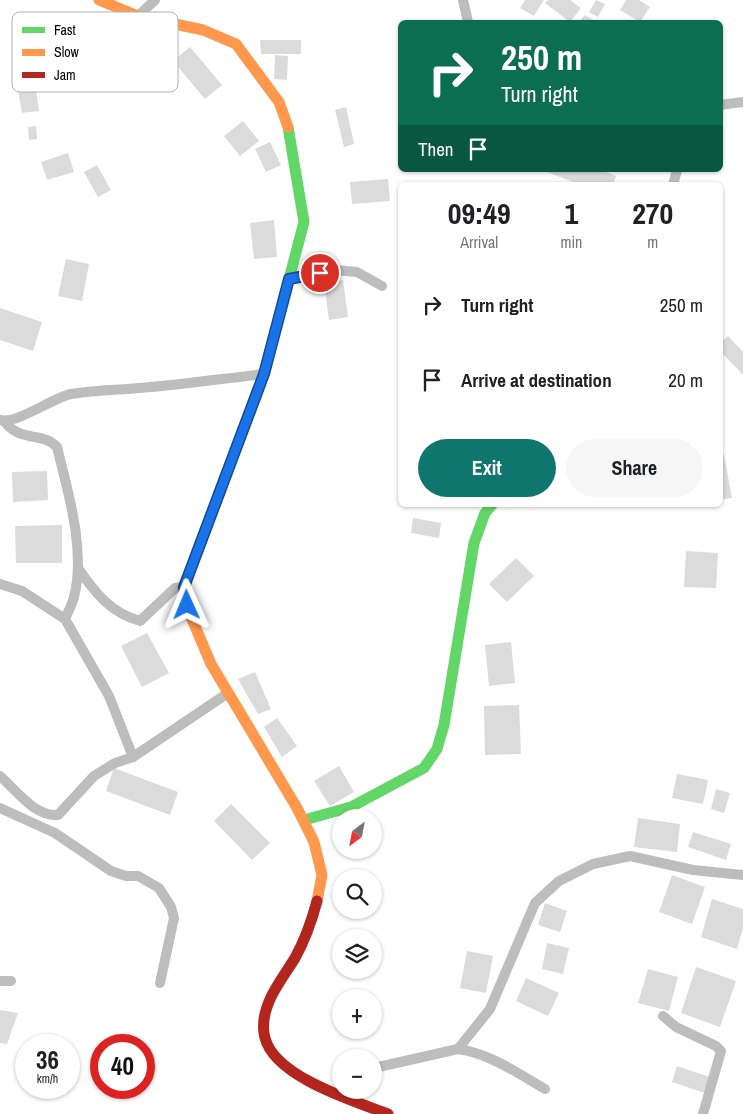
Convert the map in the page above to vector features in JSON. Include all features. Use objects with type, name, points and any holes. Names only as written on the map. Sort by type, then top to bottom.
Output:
[{"type":"street","points":[[99,0],[128,12]]},
{"type":"street","points":[[142,12],[155,0]]},
{"type":"street","points":[[463,0],[468,20]]},
{"type":"street","points":[[178,25],[203,30],[236,44],[279,102],[291,135],[304,222],[264,374],[184,587],[187,605],[201,642],[228,693],[304,820],[319,860],[322,876],[318,899],[296,955],[271,995],[264,1015],[264,1040],[284,1066],[332,1088]]},
{"type":"street","points":[[723,105],[743,102]]},
{"type":"street","points":[[289,279],[335,270],[350,271],[357,272],[382,286]]},
{"type":"street","points":[[65,619],[74,598],[78,568],[71,505],[57,447],[48,441],[13,432],[2,420],[68,395],[99,390],[128,389],[264,374]]},
{"type":"street","points":[[304,820],[351,807],[424,768],[437,749],[444,725],[474,543],[486,513],[490,507]]},
{"type":"street","points":[[78,568],[107,605],[130,618],[140,620],[175,588],[184,587]]},
{"type":"street","points":[[0,584],[22,591],[65,619],[109,696],[133,756]]},
{"type":"street","points":[[0,776],[40,812],[49,816],[58,815],[94,776],[115,763],[133,756],[228,693]]},
{"type":"street","points":[[0,808],[55,833],[111,871],[126,876],[138,876],[159,888],[171,907],[174,918],[160,983]]},
{"type":"street","points":[[458,1049],[490,1009],[535,903],[559,881],[593,864],[630,856],[693,870],[743,875]]},
{"type":"street","points":[[0,981],[11,981]]},
{"type":"street","points":[[663,1016],[676,1027],[716,1046],[721,1051],[703,1114]]},
{"type":"street","points":[[382,1066],[458,1049],[470,1051],[517,1073],[545,1089]]},
{"type":"street","points":[[356,1099],[388,1114]]},
{"type":"building","points":[[525,0],[544,0],[534,16],[520,8]]},
{"type":"building","points":[[548,0],[570,0],[581,8],[572,20],[567,20],[545,3]]},
{"type":"building","points":[[596,0],[605,4],[598,17],[589,12]]},
{"type":"building","points":[[626,0],[639,0],[650,7],[641,20],[637,20],[620,10]]},
{"type":"building","points":[[585,15],[593,20],[581,20]]},
{"type":"building","points":[[260,40],[301,40],[301,54],[261,54]]},
{"type":"building","points":[[190,47],[222,85],[205,99],[178,67],[178,57]]},
{"type":"building","points":[[275,55],[288,56],[287,80],[274,79]]},
{"type":"building","points":[[18,92],[36,92],[39,111],[22,113]]},
{"type":"building","points":[[346,107],[354,144],[344,147],[335,110]]},
{"type":"building","points":[[243,121],[259,141],[240,156],[224,136]]},
{"type":"building","points":[[36,126],[37,139],[29,140],[28,127]]},
{"type":"building","points":[[270,142],[281,165],[266,172],[255,149]]},
{"type":"building","points":[[68,153],[74,172],[47,180],[41,162]]},
{"type":"building","points":[[97,165],[111,190],[98,197],[84,172]]},
{"type":"building","points":[[547,172],[606,172],[616,176],[614,182],[573,182]]},
{"type":"building","points":[[388,179],[390,201],[352,204],[350,182]]},
{"type":"building","points":[[274,220],[277,257],[254,259],[250,223]]},
{"type":"building","points":[[66,259],[89,264],[82,301],[58,296]]},
{"type":"building","points":[[343,280],[348,317],[329,320],[324,283]]},
{"type":"building","points":[[0,308],[42,322],[33,351],[0,340]]},
{"type":"building","points":[[728,336],[743,352],[743,375],[723,354],[723,340]]},
{"type":"building","points":[[723,455],[732,498],[723,500]]},
{"type":"building","points":[[47,471],[48,500],[13,502],[12,472]]},
{"type":"building","points":[[413,518],[441,523],[439,538],[411,533]]},
{"type":"building","points":[[62,525],[62,563],[16,563],[15,526]]},
{"type":"building","points":[[686,551],[718,553],[716,588],[684,587]]},
{"type":"building","points":[[516,558],[534,576],[507,602],[489,584]]},
{"type":"building","points":[[147,633],[169,673],[142,687],[121,646]]},
{"type":"building","points":[[511,642],[515,683],[489,686],[485,645]]},
{"type":"building","points":[[255,672],[271,709],[258,714],[238,679]]},
{"type":"building","points":[[519,705],[521,754],[485,755],[484,706]]},
{"type":"building","points":[[277,718],[297,746],[282,757],[264,727]]},
{"type":"building","points":[[339,766],[354,792],[330,806],[314,781]]},
{"type":"building","points":[[114,768],[178,792],[170,815],[106,791]]},
{"type":"building","points":[[677,774],[708,780],[703,804],[672,798]]},
{"type":"building","points":[[716,789],[730,793],[724,813],[711,809]]},
{"type":"building","points":[[231,804],[270,843],[252,860],[214,821]]},
{"type":"building","points":[[638,818],[680,824],[677,852],[634,847]]},
{"type":"building","points":[[693,832],[731,844],[726,860],[688,847]]},
{"type":"building","points":[[672,875],[705,887],[692,924],[659,912]]},
{"type":"building","points":[[712,899],[743,909],[743,928],[737,949],[701,937]]},
{"type":"building","points":[[545,903],[567,911],[560,932],[538,925]]},
{"type":"building","points":[[547,943],[569,948],[563,974],[542,969]]},
{"type":"building","points":[[467,951],[493,956],[486,993],[460,988]]},
{"type":"building","points":[[696,967],[736,981],[720,1027],[681,1013]]},
{"type":"building","points":[[648,969],[678,977],[669,1011],[638,1003]]},
{"type":"building","points":[[526,978],[559,993],[548,1016],[516,1001]]},
{"type":"building","points":[[0,1010],[18,1013],[7,1044],[0,1043]]},
{"type":"building","points":[[677,1066],[710,1077],[705,1093],[672,1082]]},
{"type":"traffic: fast","points":[[187,579],[264,374],[304,222],[288,127]]},
{"type":"traffic: fast","points":[[304,820],[351,807],[424,768],[437,749],[444,725],[474,543],[485,513],[490,507]]},
{"type":"traffic: slow","points":[[99,0],[128,12]]},
{"type":"traffic: slow","points":[[178,25],[203,30],[236,44],[279,102],[288,127]]},
{"type":"traffic: slow","points":[[187,579],[184,587],[189,612],[211,664],[297,808],[314,842],[322,875],[317,901]]},
{"type":"traffic: jam","points":[[317,901],[302,944],[265,1012],[265,1038],[272,1052],[299,1076],[337,1095],[388,1114]]},
{"type":"route","points":[[187,605],[184,587],[264,374],[289,279],[320,273]]}]
